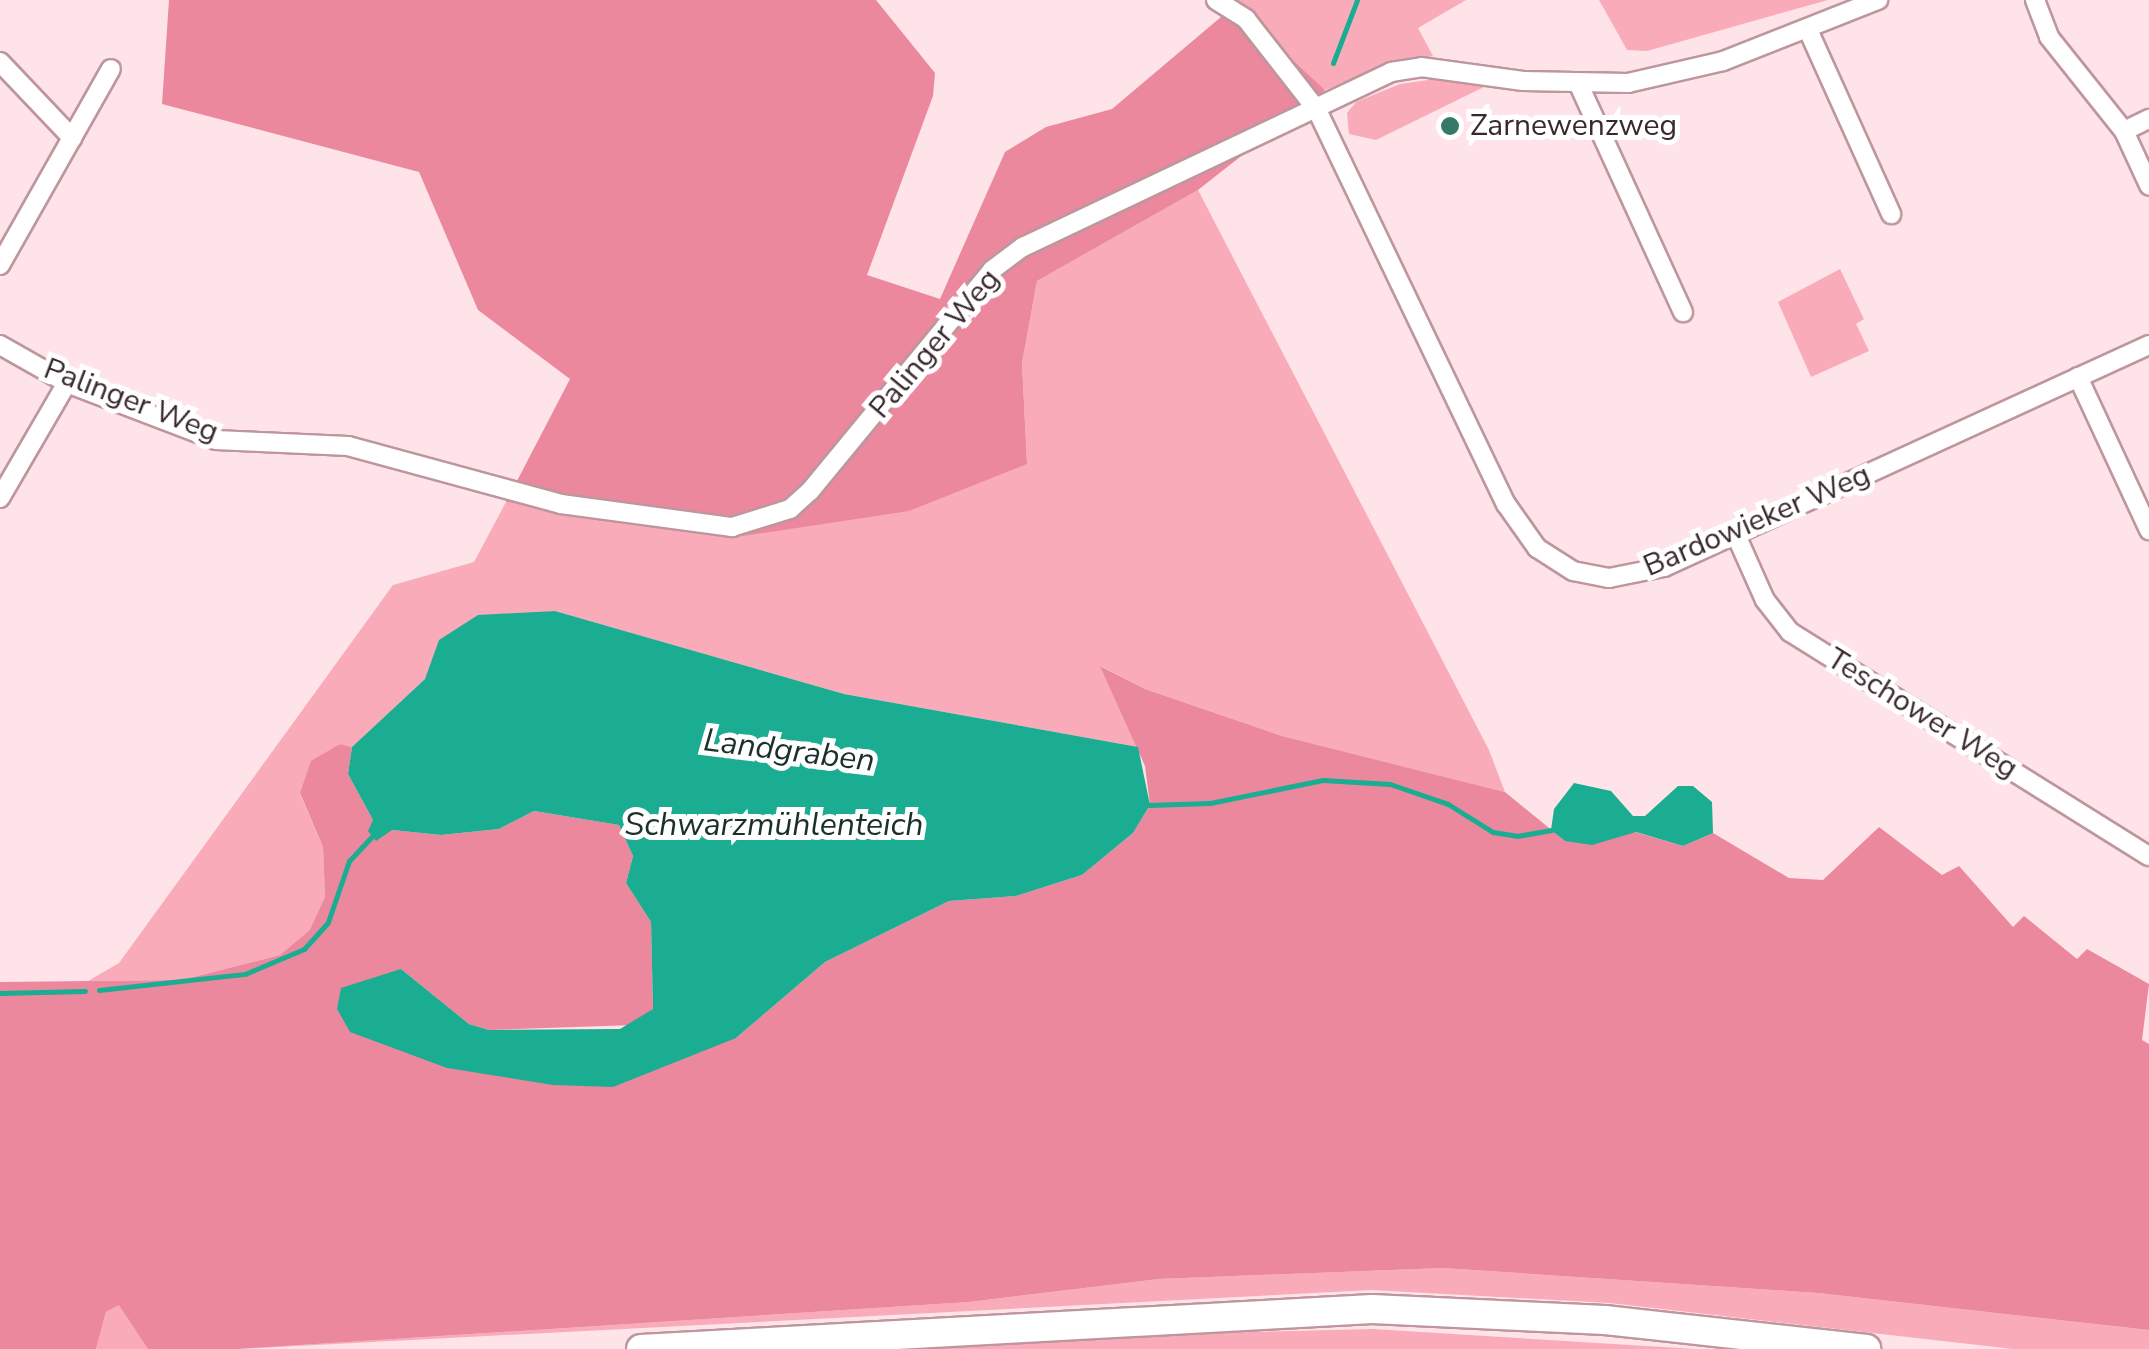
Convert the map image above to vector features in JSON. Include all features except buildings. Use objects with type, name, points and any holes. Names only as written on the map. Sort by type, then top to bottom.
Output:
[{"type":"main road","points":[[641,1349],[1372,1309],[1605,1320],[1866,1349]]},
{"type":"street","name":"Bardowieker Weg","points":[[1216,0],[1246,19],[1317,110],[1506,504],[1536,548],[1573,571],[1609,578],[1644,574],[2149,345]]},
{"type":"street","name":"Palinger Weg","points":[[0,345],[66,383],[216,440],[334,444],[560,504],[732,527],[790,510],[810,492],[992,270],[1022,248],[1391,72],[1420,67],[1579,85],[1628,83],[1722,62],[1809,32],[1878,0]]},
{"type":"street","points":[[2034,0],[2049,37],[2124,131],[2149,185]]},
{"type":"street","points":[[1809,32],[1890,214]]},
{"type":"street","points":[[0,62],[72,138]]},
{"type":"street","points":[[0,266],[111,69]]},
{"type":"street","points":[[1579,85],[1683,312]]},
{"type":"street","points":[[2124,131],[2149,119]]},
{"type":"street","points":[[2078,377],[2149,530]]},
{"type":"street","points":[[0,498],[66,383]]},
{"type":"street","name":"Teschower Weg","points":[[1736,535],[1765,600],[1790,632],[2149,856]]},
{"type":"shaded area","points":[[169,0],[876,0],[935,73],[933,96],[867,275],[940,299],[1005,152],[1046,127],[1112,109],[1234,6],[1325,90],[1198,190],[1037,281],[1022,363],[1027,464],[909,511],[743,536],[506,502],[570,379],[478,310],[419,172],[162,104]]},
{"type":"shaded area","points":[[1224,0],[1466,0],[1418,28],[1433,56],[1380,67],[1325,90]]},
{"type":"shaded area","points":[[1599,0],[1828,0],[1647,51],[1627,50]]},
{"type":"shaded area","points":[[1442,78],[1488,85],[1376,140],[1349,134],[1347,113],[1356,102],[1400,84]]},
{"type":"shaded area","points":[[1198,190],[1489,750],[1505,792],[1282,736],[1145,689],[1101,666],[1138,747],[844,694],[555,611],[517,615],[425,679],[352,747],[339,744],[300,794],[323,847],[325,897],[311,930],[280,955],[182,980],[88,981],[119,963],[393,585],[474,562],[506,502],[743,536],[1027,463],[1022,363],[1037,281]]},
{"type":"shaded area","points":[[1840,269],[1864,319],[1856,324],[1869,351],[1811,377],[1778,302]]},
{"type":"shaded area","points":[[1100,666],[1145,689],[1282,736],[1505,792],[1565,841],[1635,832],[1683,846],[1713,833],[1789,878],[1823,880],[1879,827],[1942,875],[1959,866],[2013,927],[2024,916],[2077,959],[2087,949],[2149,984],[2142,1040],[2149,1044],[2149,1330],[1818,1293],[1443,1268],[1159,1279],[969,1302],[238,1349],[148,1349],[119,1305],[106,1312],[96,1349],[0,1349],[0,982],[182,980],[280,955],[310,930],[325,897],[323,847],[300,793],[311,761],[340,744],[352,747],[348,774],[373,820],[392,830],[441,835],[499,829],[534,811],[619,825],[633,856],[626,883],[651,922],[653,1009],[635,1025],[489,1030],[469,1024],[401,969],[350,1032],[736,1038],[825,962],[949,901],[1016,896],[1082,875],[1133,833],[1150,805],[1145,766]]},
{"type":"shaded area","points":[[1443,1268],[1818,1293],[2149,1330],[2149,1349],[2013,1349],[1610,1303],[1372,1290],[238,1349],[969,1302],[1159,1279]]},
{"type":"shaded area","points":[[119,1305],[125,1307],[148,1349],[96,1349],[106,1312]]},
{"type":"shaded area","points":[[1373,1329],[1695,1349],[936,1349],[1166,1334]]},
{"type":"water","name":"Schwarzmühlenteich","points":[[555,611],[844,694],[1138,747],[1150,805],[1133,833],[1082,875],[1016,896],[949,901],[825,962],[736,1038],[613,1087],[553,1085],[447,1068],[350,1032],[337,1009],[341,988],[401,969],[469,1024],[489,1030],[620,1029],[653,1009],[651,922],[626,883],[633,856],[619,825],[534,811],[499,829],[441,835],[392,830],[376,841],[368,831],[373,820],[348,774],[352,747],[425,679],[439,640],[478,615]]},
{"type":"water","points":[[1574,783],[1611,791],[1633,816],[1645,816],[1678,786],[1693,786],[1712,802],[1713,833],[1683,846],[1636,832],[1592,845],[1565,841],[1551,830],[1554,809]]},
{"type":"waterway","points":[[1333,63],[1357,0]]},
{"type":"waterway","name":"Landgraben","points":[[1148,805],[1210,803],[1323,780],[1390,784],[1448,804],[1493,832],[1517,836],[1551,830]]},
{"type":"waterway","name":"Landgraben","points":[[99,990],[245,974],[304,949],[328,922],[349,861],[376,832]]},
{"type":"waterway","name":"Landgraben","points":[[0,993],[85,991]]},
{"type":"place","name":"Zarnewenzweg","points":[[1450,126]]}]
